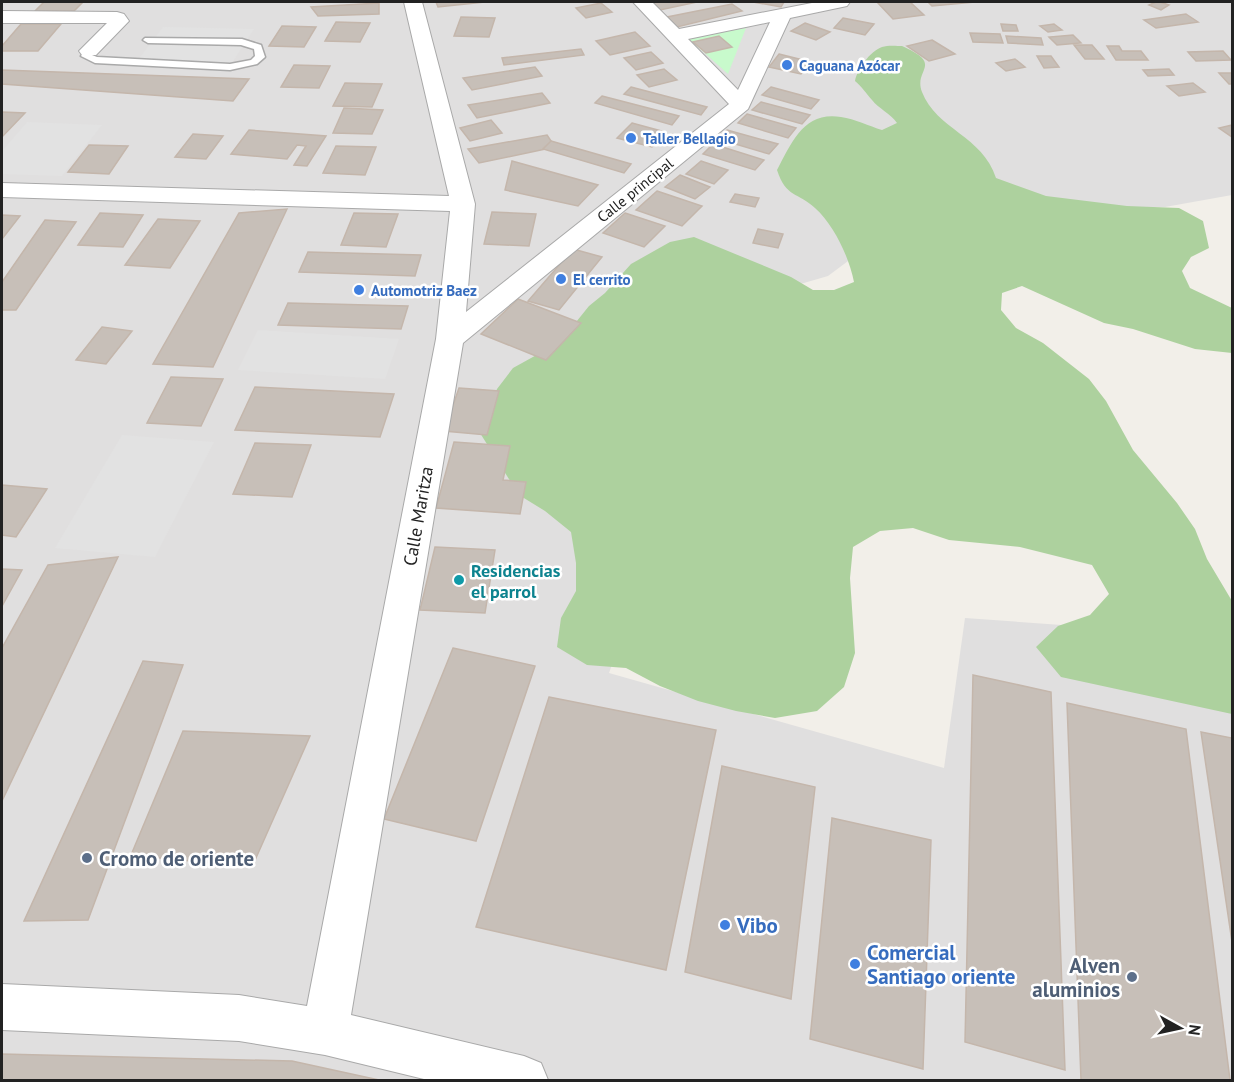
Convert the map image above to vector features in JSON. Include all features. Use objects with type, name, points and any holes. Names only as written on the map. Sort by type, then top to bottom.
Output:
[{"type":"street","name":"Calle Maritza","points":[[325,1032],[450,339],[463,204],[413,2]]},
{"type":"street","points":[[642,2],[741,105]]},
{"type":"street","points":[[675,36],[841,2]]},
{"type":"street","name":"Calle principal","points":[[450,339],[741,105],[783,13]]},
{"type":"street","points":[[2,17],[117,18],[120,21],[88,51]]},
{"type":"street","points":[[2,190],[463,204]]},
{"type":"street","points":[[2,1007],[239,1018],[325,1032],[524,1080]]},
{"type":"lane","points":[[88,51],[86,56],[95,60],[230,67],[254,62],[260,57],[258,48],[242,42],[148,40]]},
{"type":"shaded area","points":[[2,2],[1232,2],[1232,195],[1165,207],[1082,209],[962,176],[828,276],[766,294],[635,598],[609,673],[944,768],[965,618],[1104,628],[1232,643],[1232,1080],[2,1080]]},
{"type":"shaded area","points":[[163,27],[254,29],[232,63],[137,61]]},
{"type":"shaded area","points":[[27,122],[102,125],[62,176],[2,174],[2,151]]},
{"type":"shaded area","points":[[258,330],[399,339],[385,379],[238,370]]},
{"type":"shaded area","points":[[122,435],[214,442],[155,557],[55,548]]},
{"type":"green space","points":[[746,28],[728,74],[688,38]]},
{"type":"green space","points":[[884,46],[902,46],[915,52],[925,63],[920,84],[929,105],[981,152],[996,178],[1046,196],[1127,206],[1179,208],[1203,221],[1209,248],[1191,257],[1182,271],[1190,288],[1232,308],[1232,353],[1195,349],[1133,329],[1104,323],[1022,286],[1002,293],[1001,310],[1016,328],[1043,343],[1089,379],[1106,401],[1133,450],[1177,503],[1195,529],[1207,559],[1232,601],[1232,714],[1061,677],[1036,647],[1058,626],[1090,615],[1109,594],[1092,565],[1020,547],[949,540],[913,528],[880,531],[853,547],[850,578],[855,653],[844,687],[817,711],[775,718],[736,711],[698,701],[660,686],[626,668],[587,665],[557,647],[561,618],[576,591],[576,563],[571,532],[545,511],[519,495],[480,433],[497,389],[513,368],[560,342],[589,306],[605,293],[631,264],[670,242],[694,237],[791,277],[813,290],[834,290],[854,282],[844,252],[828,223],[815,208],[784,186],[777,170],[794,139],[808,124],[818,119],[828,116],[841,117],[882,130],[897,123],[855,81],[861,66],[877,49]]},
{"type":"building","points":[[44,2],[83,2],[74,11],[35,11]]},
{"type":"building","points":[[436,2],[485,2],[438,7]]},
{"type":"building","points":[[650,2],[697,2],[660,10]]},
{"type":"building","points":[[753,2],[784,2],[781,7]]},
{"type":"building","points":[[877,2],[910,2],[924,15],[893,19]]},
{"type":"building","points":[[928,2],[975,2],[932,6]]},
{"type":"building","points":[[1156,2],[1169,5],[1161,10],[1149,5]]},
{"type":"building","points":[[379,3],[379,14],[318,16],[311,7]]},
{"type":"building","points":[[601,3],[612,12],[586,18],[576,8]]},
{"type":"building","points":[[732,4],[742,11],[673,28],[662,18]]},
{"type":"building","points":[[1186,14],[1198,22],[1156,28],[1144,20]]},
{"type":"building","points":[[461,17],[495,18],[489,37],[454,36]]},
{"type":"building","points":[[843,18],[874,24],[865,35],[834,28]]},
{"type":"building","points":[[336,22],[370,23],[360,42],[325,41]]},
{"type":"building","points":[[805,23],[830,32],[816,40],[791,31]]},
{"type":"building","points":[[21,24],[61,24],[38,51],[2,51],[2,46]]},
{"type":"building","points":[[1001,24],[1016,25],[1018,31],[1003,31]]},
{"type":"building","points":[[1054,24],[1062,30],[1048,32],[1040,26]]},
{"type":"building","points":[[282,26],[316,27],[304,47],[269,46]]},
{"type":"building","points":[[635,32],[650,46],[610,55],[596,41]]},
{"type":"building","points":[[970,33],[1000,34],[1003,43],[973,42]]},
{"type":"building","points":[[1073,35],[1081,43],[1057,45],[1049,37]]},
{"type":"building","points":[[719,36],[732,47],[706,53],[693,42]]},
{"type":"building","points":[[1006,36],[1041,38],[1043,45],[1008,43]]},
{"type":"building","points":[[932,40],[955,54],[929,61],[907,46]]},
{"type":"building","points":[[1074,45],[1092,45],[1104,59],[1085,59]]},
{"type":"building","points":[[1107,46],[1119,46],[1122,51],[1141,51],[1148,60],[1116,60]]},
{"type":"building","points":[[581,49],[584,55],[504,65],[502,58]]},
{"type":"building","points":[[1223,51],[1231,60],[1196,61],[1188,52]]},
{"type":"building","points":[[651,52],[663,63],[636,70],[624,58]]},
{"type":"building","points":[[779,54],[811,62],[801,74],[769,67]]},
{"type":"building","points":[[1037,56],[1051,56],[1059,67],[1044,68]]},
{"type":"building","points":[[1015,59],[1025,67],[1006,71],[996,63]]},
{"type":"building","points":[[294,65],[330,66],[319,88],[281,87]]},
{"type":"building","points":[[535,67],[542,76],[472,90],[463,78]]},
{"type":"building","points":[[664,69],[677,80],[649,87],[637,75]]},
{"type":"building","points":[[1169,69],[1174,75],[1148,76],[1143,70]]},
{"type":"building","points":[[2,70],[249,79],[233,101],[2,84]]},
{"type":"building","points":[[1219,73],[1232,73],[1232,84],[1229,84]]},
{"type":"building","points":[[345,83],[382,84],[372,107],[333,106]]},
{"type":"building","points":[[1193,83],[1205,92],[1179,96],[1167,86]]},
{"type":"building","points":[[631,87],[707,107],[701,115],[624,94]]},
{"type":"building","points":[[771,87],[819,100],[811,109],[762,95]]},
{"type":"building","points":[[542,93],[550,103],[477,118],[468,105]]},
{"type":"building","points":[[602,96],[679,116],[672,125],[595,103]]},
{"type":"building","points":[[761,102],[810,115],[802,124],[752,110]]},
{"type":"building","points":[[344,108],[383,110],[372,134],[333,133]]},
{"type":"building","points":[[2,112],[25,113],[2,137]]},
{"type":"building","points":[[747,114],[796,128],[788,138],[738,123]]},
{"type":"building","points":[[491,120],[502,133],[470,141],[460,128]]},
{"type":"building","points":[[632,123],[665,132],[652,147],[617,138]]},
{"type":"building","points":[[1232,125],[1232,137],[1219,128]]},
{"type":"building","points":[[249,130],[326,136],[307,166],[294,165],[306,146],[297,145],[287,159],[231,154]]},
{"type":"building","points":[[727,130],[778,144],[769,154],[718,139]]},
{"type":"building","points":[[193,134],[223,136],[206,159],[175,157]]},
{"type":"building","points":[[547,135],[555,147],[479,163],[468,149]]},
{"type":"building","points":[[551,141],[631,164],[624,173],[543,149]]},
{"type":"building","points":[[713,144],[764,160],[755,170],[703,154]]},
{"type":"building","points":[[89,145],[128,146],[109,174],[68,172]]},
{"type":"building","points":[[336,146],[376,147],[365,175],[323,173]]},
{"type":"building","points":[[512,161],[598,185],[578,206],[505,190]]},
{"type":"building","points":[[701,161],[728,170],[714,184],[686,174]]},
{"type":"building","points":[[680,175],[710,187],[695,199],[665,187]]},
{"type":"building","points":[[657,191],[702,206],[682,226],[636,210]]},
{"type":"building","points":[[735,194],[759,198],[755,207],[730,202]]},
{"type":"building","points":[[287,209],[213,367],[153,364],[239,213]]},
{"type":"building","points":[[492,212],[536,214],[529,246],[484,244]]},
{"type":"building","points":[[100,213],[143,215],[123,247],[78,245]]},
{"type":"building","points":[[354,213],[398,214],[386,247],[341,245]]},
{"type":"building","points":[[625,213],[665,226],[644,247],[603,233]]},
{"type":"building","points":[[2,215],[20,216],[2,239]]},
{"type":"building","points":[[158,219],[200,221],[170,268],[125,265]]},
{"type":"building","points":[[45,220],[76,222],[16,310],[2,310],[2,282]]},
{"type":"building","points":[[758,229],[783,234],[778,248],[753,243]]},
{"type":"building","points":[[573,249],[602,257],[559,310],[528,301]]},
{"type":"building","points":[[308,252],[421,255],[415,276],[299,272]]},
{"type":"building","points":[[518,299],[581,323],[546,360],[481,334]]},
{"type":"building","points":[[288,303],[408,306],[401,329],[278,325]]},
{"type":"building","points":[[102,327],[132,331],[106,364],[76,360]]},
{"type":"building","points":[[171,377],[223,379],[201,426],[147,423]]},
{"type":"building","points":[[255,387],[394,394],[380,437],[235,430]]},
{"type":"building","points":[[459,388],[499,391],[487,435],[444,431]]},
{"type":"building","points":[[454,442],[510,446],[503,480],[526,482],[520,514],[436,508]]},
{"type":"building","points":[[255,443],[311,445],[292,497],[233,494]]},
{"type":"building","points":[[2,485],[47,489],[16,537],[2,535]]},
{"type":"building","name":"Residencias el parrol","points":[[435,547],[495,550],[485,613],[420,610]]},
{"type":"building","points":[[118,557],[2,801],[2,648],[48,565]]},
{"type":"building","points":[[2,569],[22,570],[2,606]]},
{"type":"building","points":[[453,648],[535,666],[476,841],[384,819]]},
{"type":"building","points":[[143,661],[183,665],[88,920],[24,921]]},
{"type":"building","points":[[973,675],[1051,692],[1065,1070],[965,1042]]},
{"type":"building","points":[[549,697],[716,730],[666,970],[476,927]]},
{"type":"building","points":[[1067,703],[1186,729],[1230,1080],[1081,1080]]},
{"type":"building","points":[[183,731],[310,736],[252,867],[131,855]]},
{"type":"building","points":[[1201,732],[1232,738],[1232,942]]},
{"type":"building","points":[[722,766],[815,787],[791,999],[685,972]]},
{"type":"building","points":[[832,818],[931,840],[923,1069],[810,1039]]},
{"type":"building","points":[[2,1054],[292,1061],[379,1080],[2,1080]]},
{"type":"place","name":"Caguana Azócar","points":[[787,65]]},
{"type":"place","name":"Taller Bellagio","points":[[631,138]]},
{"type":"place","name":"El cerrito","points":[[561,279]]},
{"type":"place","name":"Automotriz Baez","points":[[359,290]]},
{"type":"place","name":"Residencias el parrol","points":[[459,580]]},
{"type":"place","name":"Cromo de oriente","points":[[87,858]]},
{"type":"place","name":"Vibo","points":[[725,925]]},
{"type":"place","name":"Comercial Santiago oriente","points":[[855,964]]},
{"type":"place","name":"Alven aluminios","points":[[1132,977]]}]
